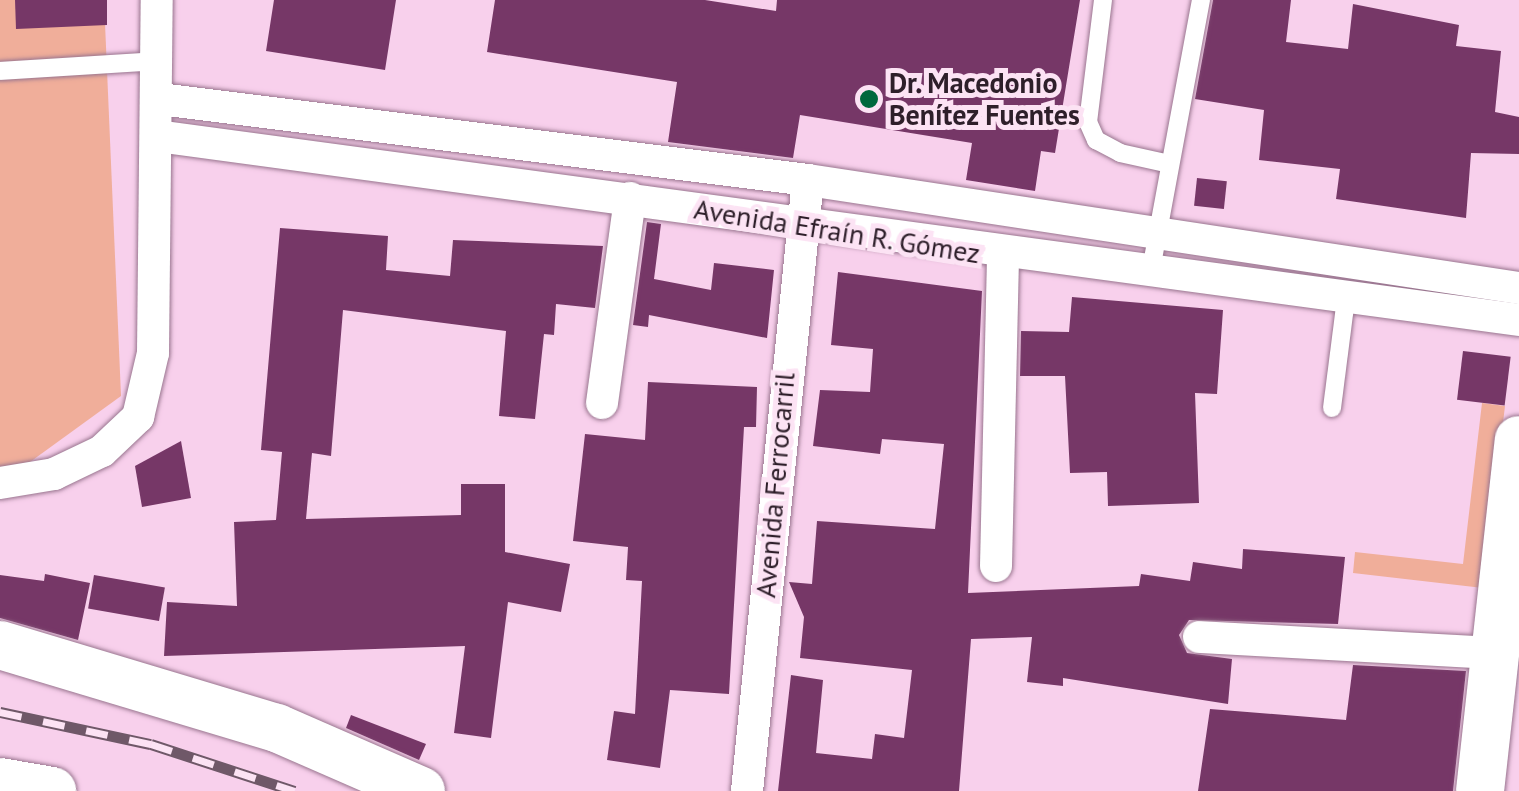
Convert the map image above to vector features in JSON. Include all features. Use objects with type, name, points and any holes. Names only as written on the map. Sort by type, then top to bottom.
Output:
[{"type":"street","points":[[0,483],[70,466],[138,417],[152,353],[160,100],[157,0]]},
{"type":"street","name":"Avenida Efraín R. Gómez","points":[[160,100],[808,180],[1519,288]]},
{"type":"street","name":"Avenida Efraín R. Gómez","points":[[157,136],[630,198],[799,228],[1003,256],[1519,320]]},
{"type":"street","name":"Avenida Ferrocarril","points":[[747,791],[799,228],[808,180]]},
{"type":"street","points":[[602,403],[630,198]]},
{"type":"street","points":[[996,566],[1003,256]]},
{"type":"street","points":[[1480,791],[1519,440]]},
{"type":"street","points":[[1199,638],[1496,652]]},
{"type":"street","points":[[0,645],[277,728],[421,791]]},
{"type":"street","points":[[0,782],[52,791]]},
{"type":"lane","points":[[1103,0],[1088,122],[1096,140],[1120,153],[1170,164]]},
{"type":"lane","points":[[1150,275],[1202,0]]},
{"type":"lane","points":[[0,71],[158,62]]},
{"type":"lane","points":[[1332,408],[1346,299]]},
{"type":"shaded area","points":[[0,0],[104,0],[121,396],[30,462],[0,467]]},
{"type":"shaded area","points":[[1482,403],[1505,406],[1483,588],[1353,573],[1355,552],[1463,564]]},
{"type":"building","points":[[15,0],[107,0],[107,25],[16,29]]},
{"type":"building","points":[[274,0],[396,0],[385,70],[266,51]]},
{"type":"building","name":"Dr. Macedonio Benítez Fuentes","points":[[495,0],[705,0],[776,11],[777,0],[1080,0],[1055,153],[1041,151],[1035,191],[966,180],[972,143],[800,115],[793,158],[668,142],[677,82],[487,52]]},
{"type":"building","points":[[1213,0],[1291,0],[1286,42],[1348,49],[1353,4],[1459,25],[1456,46],[1501,51],[1495,112],[1519,117],[1519,154],[1471,153],[1466,218],[1336,199],[1340,169],[1259,160],[1264,110],[1195,99]]},
{"type":"building","points":[[1197,178],[1227,181],[1224,209],[1194,206]]},
{"type":"building","points":[[647,222],[661,224],[654,279],[711,290],[714,263],[774,270],[767,338],[649,315],[648,327],[633,325]]},
{"type":"building","points":[[280,228],[388,236],[386,270],[450,276],[453,240],[603,246],[595,308],[556,304],[554,335],[544,334],[535,419],[499,416],[506,331],[343,310],[331,456],[312,453],[306,519],[461,515],[461,484],[505,484],[505,552],[570,564],[561,612],[508,602],[491,738],[454,733],[465,646],[164,656],[167,602],[237,606],[234,522],[276,520],[282,452],[261,450]]},
{"type":"building","points":[[838,272],[982,291],[968,593],[1139,586],[1141,574],[1190,581],[1193,562],[1242,569],[1243,549],[1345,557],[1338,624],[1189,620],[1179,635],[1187,653],[1232,659],[1228,704],[1063,678],[1063,686],[1027,682],[1032,637],[971,639],[959,791],[778,791],[791,675],[823,680],[816,753],[872,759],[875,734],[904,738],[912,670],[800,658],[804,617],[789,582],[812,584],[817,521],[935,529],[944,444],[882,439],[880,454],[813,446],[820,390],[870,392],[873,349],[831,345]]},
{"type":"building","points":[[1072,297],[1223,310],[1217,394],[1195,393],[1199,503],[1108,506],[1107,472],[1070,473],[1065,376],[1020,376],[1021,331],[1069,332]]},
{"type":"building","points":[[1463,351],[1511,357],[1505,405],[1457,400]]},
{"type":"building","points":[[648,382],[757,387],[756,427],[744,427],[729,694],[670,690],[660,768],[607,760],[614,711],[635,714],[642,581],[626,580],[628,547],[573,541],[585,434],[645,440]]},
{"type":"building","points":[[181,441],[191,498],[142,507],[135,466]]},
{"type":"building","points":[[45,574],[90,583],[78,640],[0,618],[0,575],[44,581]]},
{"type":"building","points":[[94,575],[165,588],[159,621],[88,608]]},
{"type":"building","points":[[1353,665],[1466,671],[1453,791],[1198,791],[1210,709],[1346,720]]},
{"type":"building","points":[[351,715],[426,744],[419,760],[346,728]]},
{"type":"railway","points":[[0,712],[151,744],[295,791]]},
{"type":"place","name":"Dr. Macedonio Benítez Fuentes","points":[[869,99]]}]
